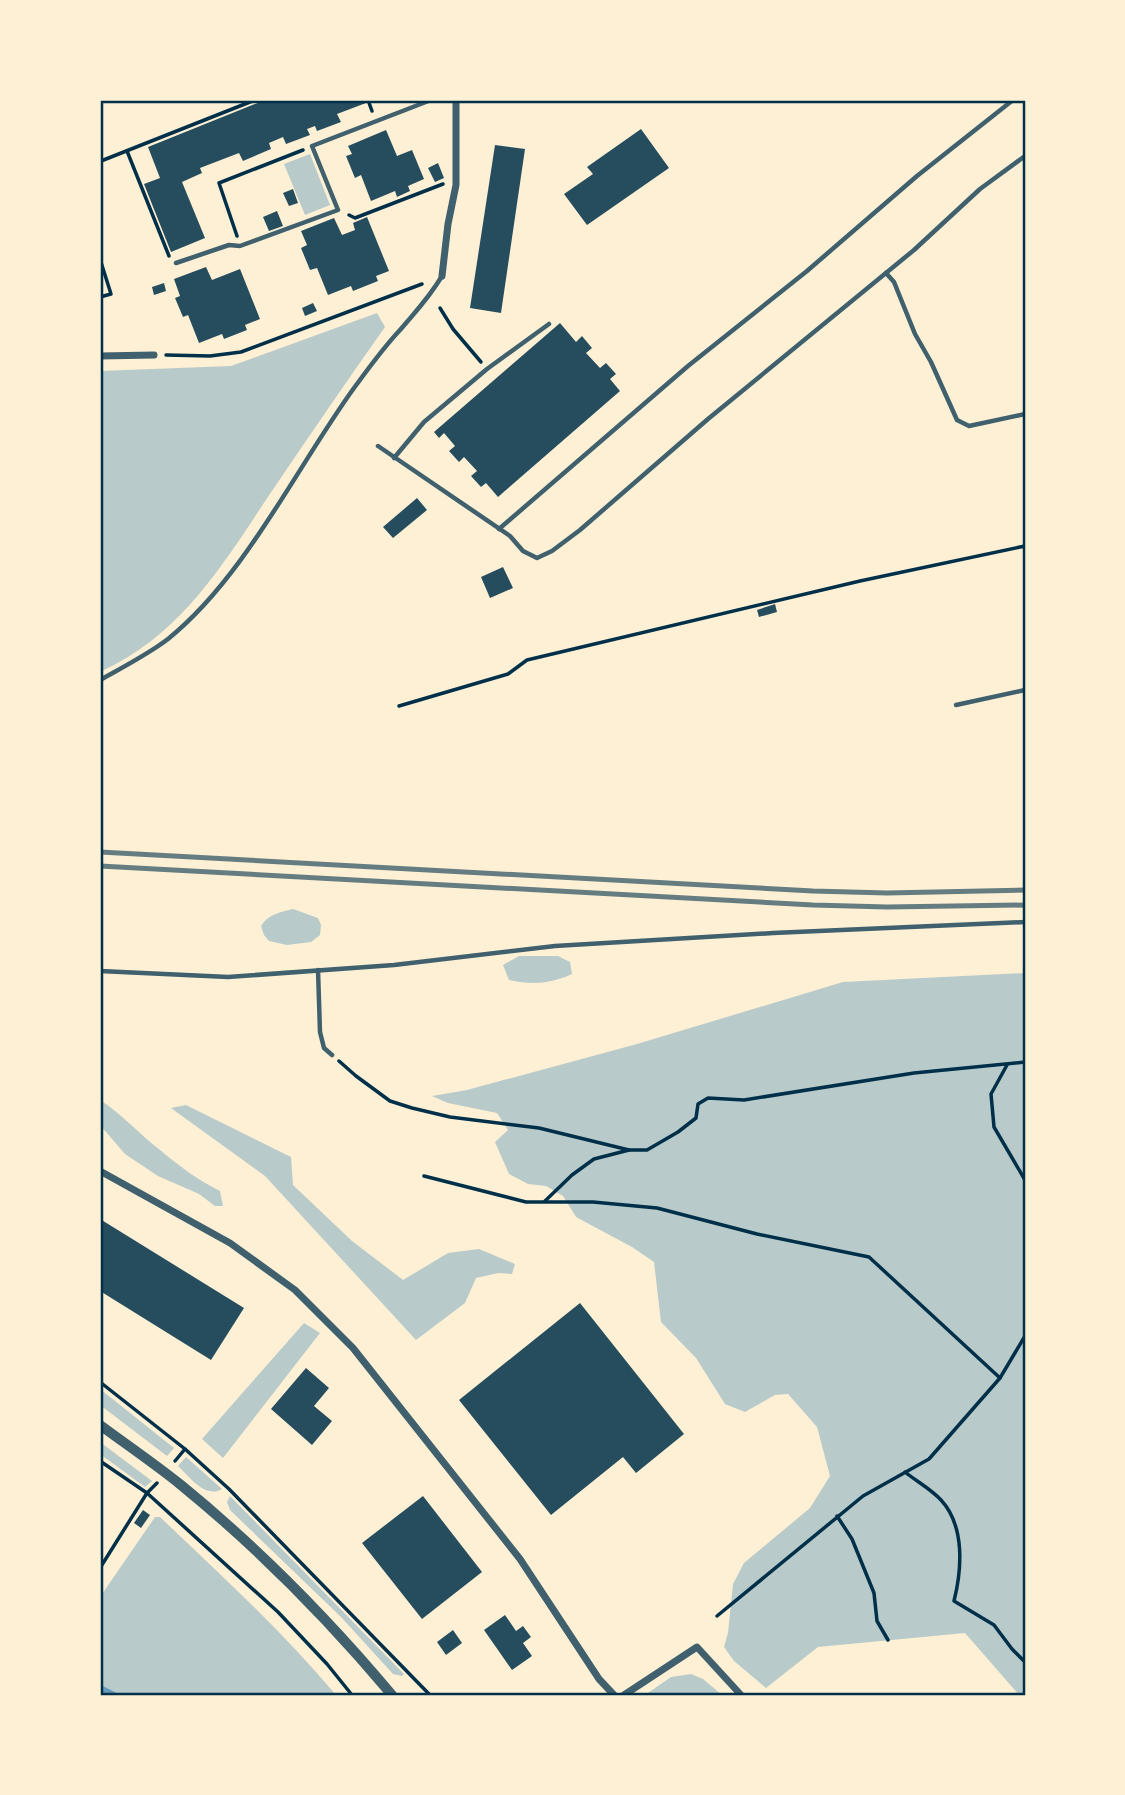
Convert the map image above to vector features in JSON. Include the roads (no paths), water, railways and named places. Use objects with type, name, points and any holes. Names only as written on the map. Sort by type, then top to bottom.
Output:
[{"type":"street","points":[[442,276],[456,185],[456,100]]},
{"type":"street","points":[[100,356],[154,355]]},
{"type":"street","points":[[100,1171],[230,1243],[295,1290],[354,1348],[520,1559],[599,1679],[614,1695]]},
{"type":"street","points":[[100,1425],[183,1487],[260,1556],[392,1695]]},
{"type":"street","points":[[624,1695],[697,1647],[741,1695]]},
{"type":"lane","points":[[174,264],[229,245],[240,246],[338,210],[312,146],[431,100]]},
{"type":"lane","points":[[499,529],[688,366],[1013,100]]},
{"type":"lane","points":[[379,446],[510,536],[523,551],[537,558],[552,551],[886,273],[981,189],[1025,156]]},
{"type":"lane","points":[[886,273],[894,282],[915,334],[931,362],[957,421],[970,426],[1025,414]]},
{"type":"lane","points":[[100,680],[144,656],[169,638],[216,590],[243,556],[354,389],[398,331],[428,301],[442,276]]},
{"type":"lane","points":[[394,458],[424,422],[486,369],[549,324]]},
{"type":"lane","points":[[956,705],[1025,690]]},
{"type":"lane","points":[[100,971],[228,977],[394,965],[555,946],[1025,922]]},
{"type":"lane","points":[[318,970],[320,1032],[324,1048],[332,1055]]},
{"type":"waterway","points":[[100,1688],[114,1695]]},
{"type":"railway","points":[[100,852],[813,891],[887,893],[1025,890]]},
{"type":"railway","points":[[100,866],[813,905],[1025,905]]}]
